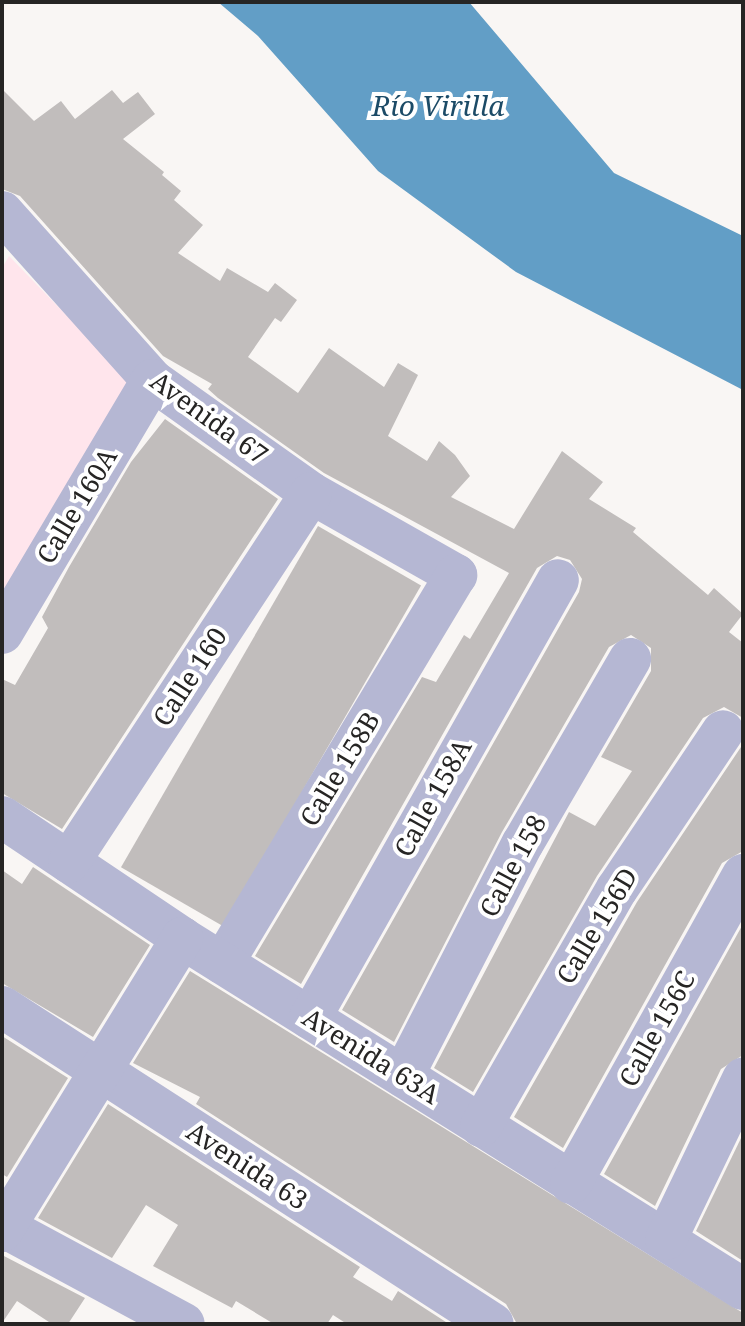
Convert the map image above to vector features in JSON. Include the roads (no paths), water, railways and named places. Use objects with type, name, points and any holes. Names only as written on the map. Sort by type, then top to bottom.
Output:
[{"type":"street","name":"Avenida 67","points":[[6,230],[152,380],[311,493],[456,575]]},
{"type":"street","name":"Calle 160A","points":[[2,633],[152,380]]},
{"type":"street","name":"Calle 160","points":[[69,862],[311,493]]},
{"type":"street","name":"Calle 158B","points":[[223,963],[456,575]]},
{"type":"street","name":"Calle 158A","points":[[310,1018],[558,580]]},
{"type":"street","name":"Calle 158","points":[[403,1076],[523,843],[630,659]]},
{"type":"street","name":"Calle 156D","points":[[481,1126],[617,889],[723,731]]},
{"type":"street","name":"Avenida 63A","points":[[2,817],[182,938],[743,1289]]},
{"type":"street","name":"Calle 156C","points":[[571,1183],[743,875]]},
{"type":"street","points":[[182,938],[100,1071],[7,1211],[184,1324]]},
{"type":"street","name":"Avenida 63","points":[[2,1007],[493,1324]]},
{"type":"street","points":[[666,1239],[743,1079]]},
{"type":"water","name":"Río Virilla","points":[[218,2],[469,2],[614,173],[743,236],[743,390],[516,272],[378,171],[258,36]]}]
